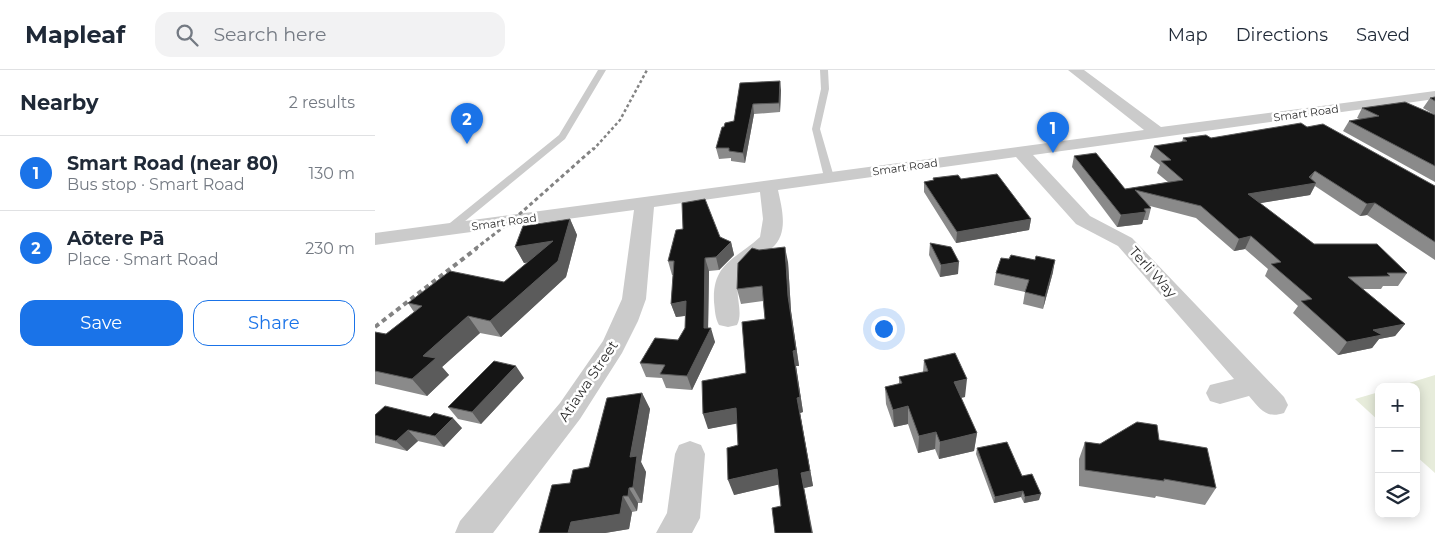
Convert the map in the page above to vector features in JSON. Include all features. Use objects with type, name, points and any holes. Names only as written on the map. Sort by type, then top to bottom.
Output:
[{"type":"street","points":[[1075,70],[1158,133]]},
{"type":"street","name":"Smart Road","points":[[375,239],[1435,95]]},
{"type":"street","points":[[1392,101],[1418,113]]},
{"type":"street","points":[[1297,114],[1323,129]]},
{"type":"street","name":"Terli Way","points":[[1021,152],[1083,220],[1125,242],[1274,405]]},
{"type":"street","points":[[728,319],[724,292],[734,267],[763,246],[771,235],[772,226],[768,186]]},
{"type":"street","name":"Atiawa Street","points":[[472,533],[570,411],[613,346],[626,321],[634,299],[645,202]]},
{"type":"street","points":[[1220,393],[1254,384]]},
{"type":"street","points":[[673,533],[683,518],[690,454]]},
{"type":"lane","points":[[449,229],[562,137],[602,70]]},
{"type":"lane","points":[[824,70],[825,89],[815,129],[829,177]]},
{"type":"green space","points":[[1435,375],[1435,473],[1420,460],[1420,383],[1409,383]]},
{"type":"green space","points":[[1375,393],[1375,417],[1355,399]]},
{"type":"building","points":[[780,81],[779,103],[753,104],[743,153],[729,151],[729,148],[716,148],[722,127],[724,127],[725,123],[734,121],[740,83]]},
{"type":"building","points":[[1405,102],[1435,115],[1435,166],[1349,121],[1379,116],[1362,108]]},
{"type":"building","points":[[1301,123],[1307,127],[1323,124],[1435,186],[1435,242],[1375,203],[1367,204],[1315,171],[1309,177],[1316,183],[1248,194],[1314,244],[1377,244],[1407,273],[1387,273],[1390,276],[1348,277],[1405,324],[1373,330],[1382,335],[1347,342],[1301,301],[1312,299],[1271,264],[1281,262],[1251,236],[1239,239],[1201,206],[1135,190],[1151,208],[1144,209],[1146,212],[1121,215],[1074,156],[1096,153],[1125,189],[1183,180],[1161,161],[1171,160],[1154,146],[1187,141],[1183,138],[1206,135],[1211,138]]},
{"type":"building","points":[[997,174],[1031,219],[957,232],[924,182],[934,180],[933,178],[958,175],[961,179]]},
{"type":"building","points":[[705,199],[720,237],[731,242],[716,257],[705,258],[704,328],[711,328],[687,376],[660,374],[665,365],[640,363],[655,338],[678,340],[685,328],[686,301],[671,304],[674,261],[668,261],[676,230],[683,229],[682,203]]},
{"type":"building","points":[[570,219],[558,261],[490,321],[468,316],[423,356],[436,358],[412,379],[375,371],[375,332],[386,334],[422,306],[408,303],[450,271],[504,282],[553,241],[515,247],[523,226]]},
{"type":"building","points":[[930,243],[951,247],[959,262],[941,265]]},
{"type":"building","points":[[785,247],[788,296],[796,350],[793,351],[800,397],[797,398],[810,471],[801,473],[812,533],[775,533],[772,508],[781,506],[777,469],[728,480],[727,448],[738,445],[736,408],[703,414],[702,381],[746,373],[742,322],[765,319],[762,286],[737,289],[738,263],[752,248],[759,250]]},
{"type":"building","points":[[1011,255],[1035,260],[1036,256],[1055,260],[1045,297],[1025,292],[1029,280],[996,273],[1001,258],[1009,259]]},
{"type":"building","points":[[955,353],[967,379],[954,382],[977,433],[940,442],[936,432],[919,436],[908,406],[893,410],[885,387],[902,383],[899,377],[928,371],[924,360]]},
{"type":"building","points":[[494,361],[516,366],[472,412],[448,407]]},
{"type":"building","points":[[642,393],[630,457],[637,456],[633,487],[629,488],[628,496],[623,496],[620,514],[571,522],[568,533],[539,533],[552,485],[570,483],[573,470],[589,467],[607,398]]},
{"type":"building","points":[[385,406],[430,417],[434,413],[453,418],[435,436],[408,430],[396,441],[375,435],[375,415]]},
{"type":"building","points":[[1137,422],[1157,425],[1159,440],[1207,448],[1216,488],[1164,479],[1164,481],[1085,470],[1085,442],[1100,444]]},
{"type":"building","points":[[1007,442],[1022,476],[1032,474],[1041,494],[1025,497],[1023,491],[995,497],[977,448]]},
{"type":"railway","points":[[593,150],[620,120],[647,70]]},
{"type":"railway","points":[[475,249],[514,219],[594,148]]},
{"type":"railway","points":[[375,327],[477,248]]},
{"type":"place","name":"Aōtere Pā","points":[[467,144]]},
{"type":"place","name":"Smart Road (near 80)","points":[[1053,153]]}]
